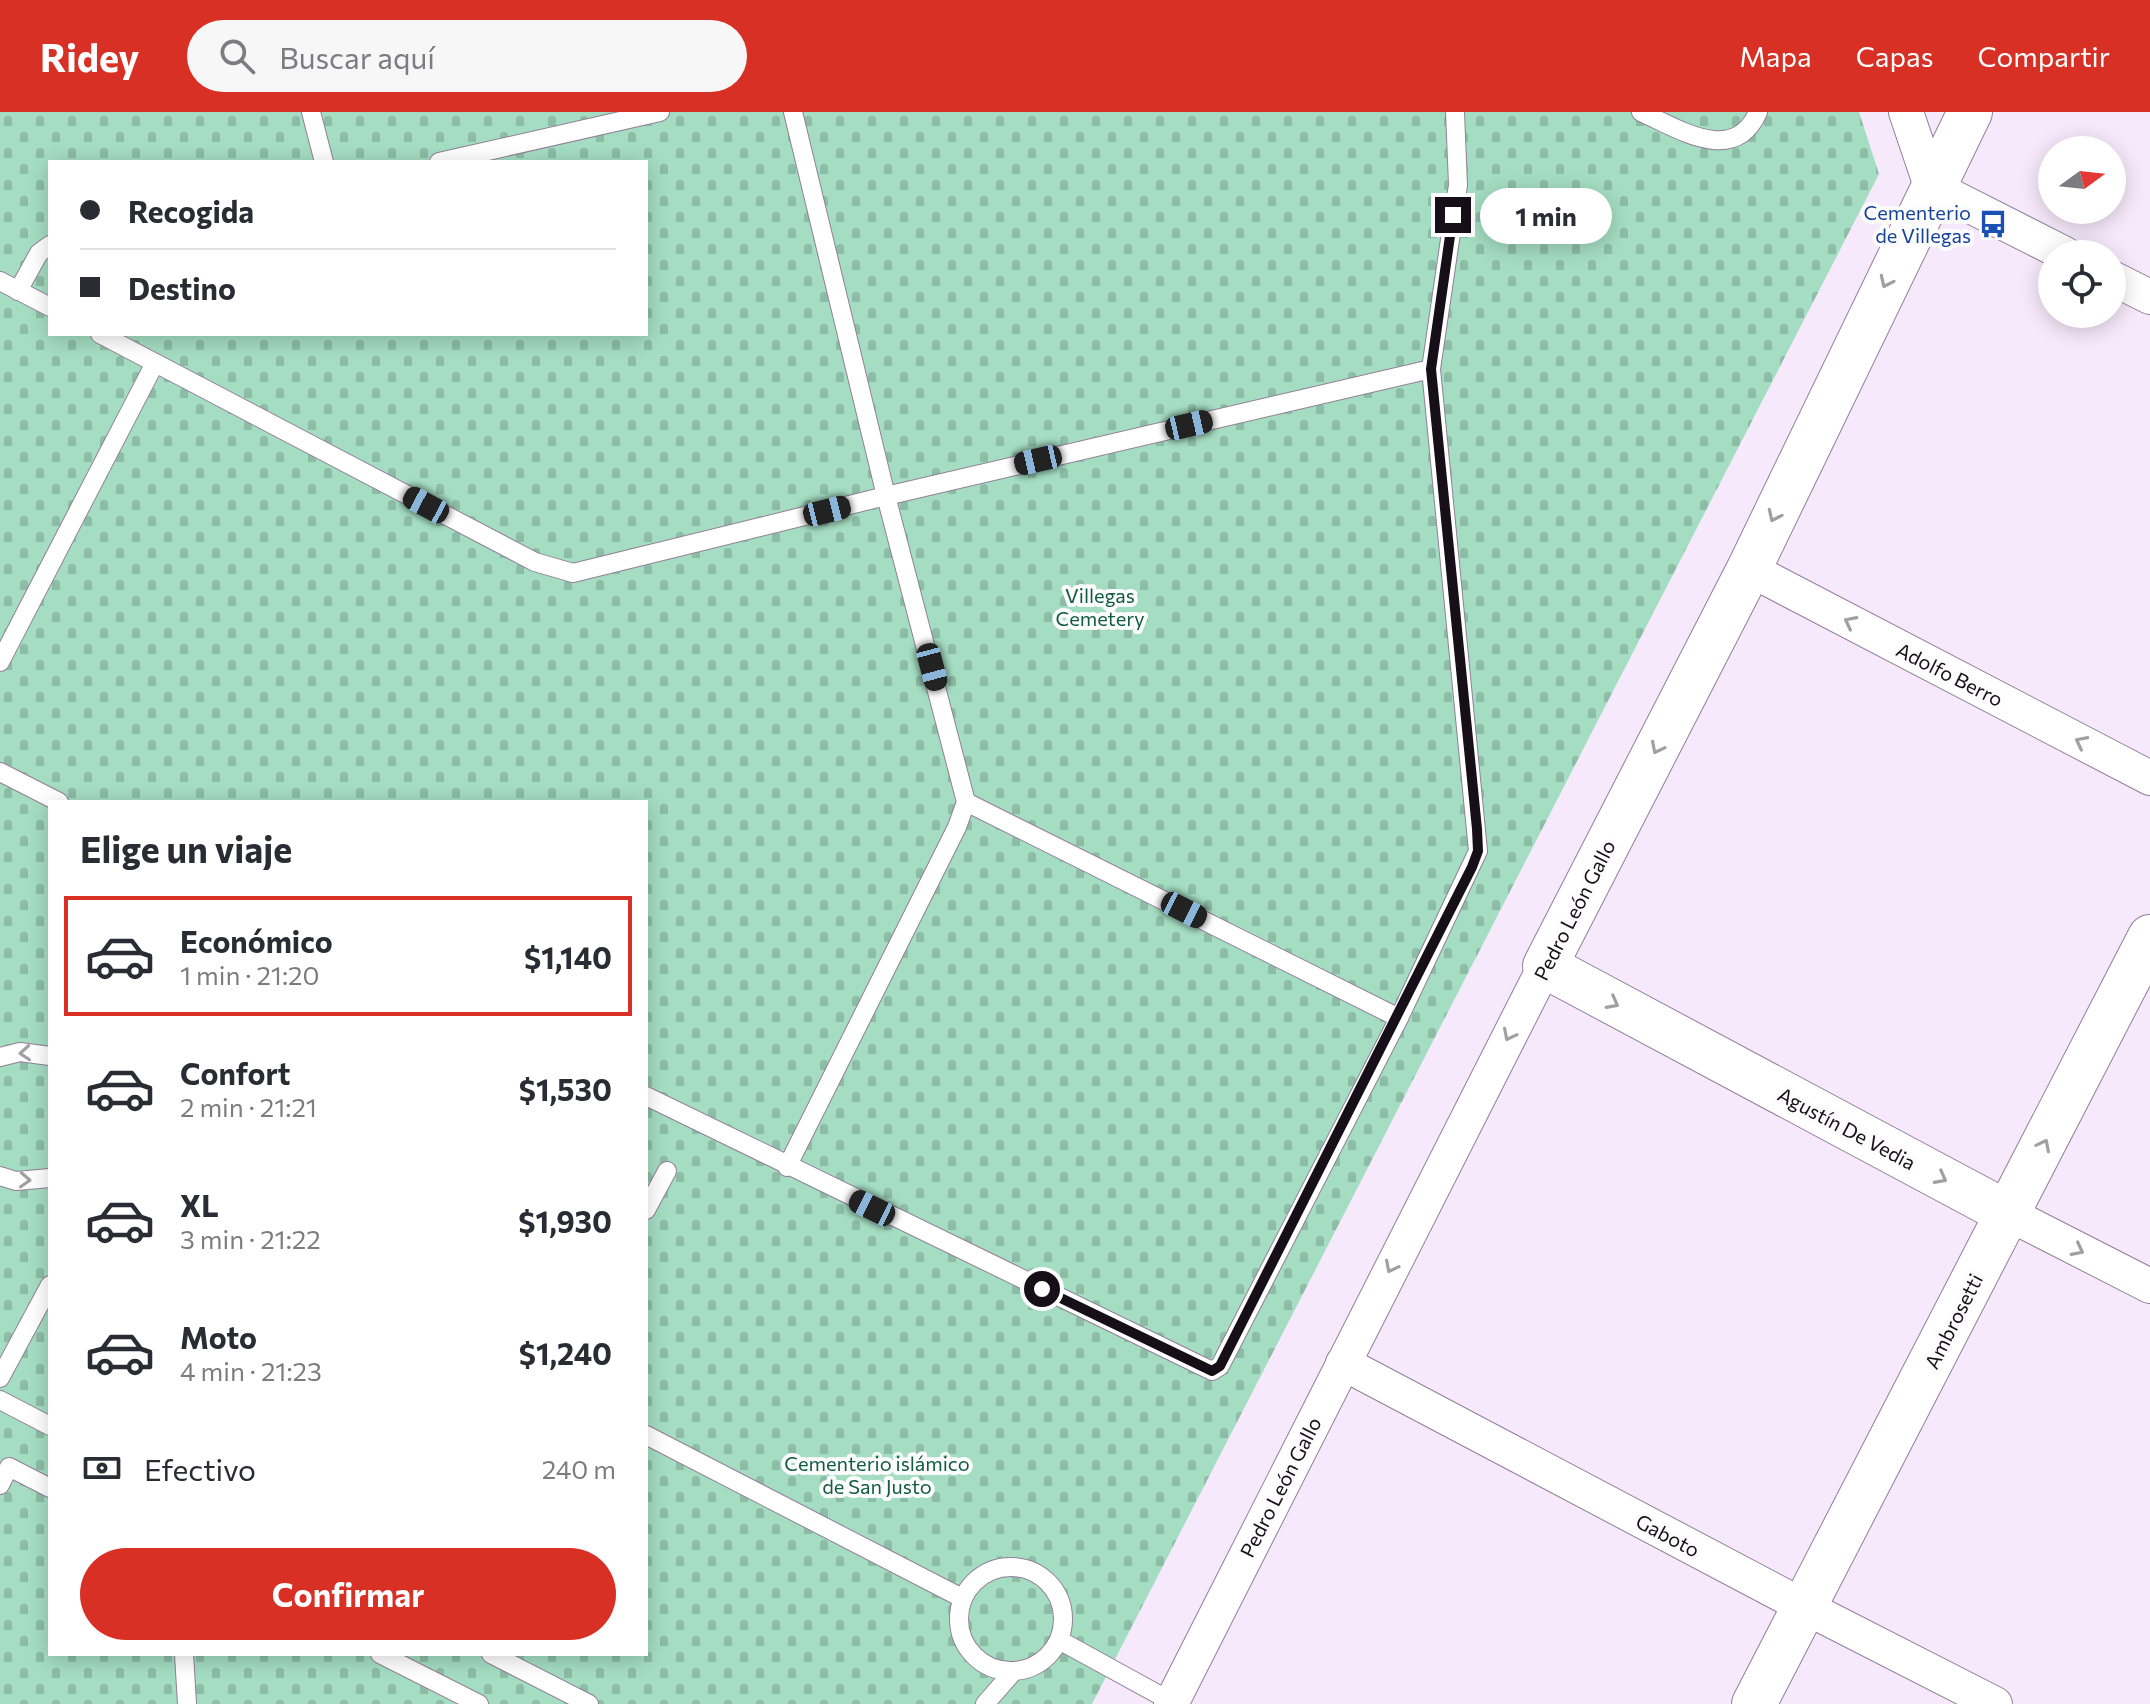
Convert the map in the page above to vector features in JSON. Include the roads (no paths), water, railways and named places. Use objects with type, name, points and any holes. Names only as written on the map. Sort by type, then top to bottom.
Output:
[{"type":"street","points":[[1906,112],[1931,186],[2038,240]]},
{"type":"street","name":"Pedro León Gallo","points":[[1172,1703],[1749,569],[1931,186],[1970,112]]},
{"type":"street","points":[[2126,285],[2150,297]]},
{"type":"street","name":"Adolfo Berro","points":[[1749,569],[2150,778]]},
{"type":"street","name":"Ambrosetti","points":[[1754,1704],[2150,937]]},
{"type":"street","name":"Agustín De Vedia","points":[[1545,966],[2150,1286]]},
{"type":"street","name":"Gaboto","points":[[1343,1363],[1995,1704]]},
{"type":"lane","points":[[311,112],[323,160]]},
{"type":"lane","points":[[448,160],[660,112]]},
{"type":"lane","points":[[787,1167],[957,827],[966,802],[886,496],[793,112]]},
{"type":"lane","points":[[648,1097],[1212,1371],[1220,1366],[1399,1018],[1478,851],[1431,369],[1458,185],[1455,112]]},
{"type":"lane","points":[[1641,112],[1705,140],[1727,142],[1740,135],[1758,112]]},
{"type":"lane","points":[[18,291],[39,253],[48,246]]},
{"type":"lane","points":[[0,281],[48,306]]},
{"type":"lane","points":[[104,336],[535,562],[573,573],[886,496],[1431,369]]},
{"type":"lane","points":[[0,662],[155,363]]},
{"type":"lane","points":[[0,772],[55,800]]},
{"type":"lane","points":[[966,802],[1399,1018]]},
{"type":"lane","points":[[0,1057],[20,1052],[48,1056]]},
{"type":"lane","points":[[648,1206],[667,1171]]},
{"type":"lane","points":[[0,1176],[16,1181],[48,1178]]},
{"type":"lane","points":[[0,1378],[48,1289]]},
{"type":"lane","points":[[0,1400],[48,1425]]},
{"type":"lane","points":[[648,1436],[962,1598]]},
{"type":"lane","points":[[0,1485],[9,1467],[48,1487]]},
{"type":"lane","points":[[985,1704],[1013,1672],[1041,1662],[1059,1640],[1063,1624],[1059,1599],[1045,1579],[1031,1570],[998,1567],[971,1584],[962,1598],[958,1615],[960,1632],[967,1649],[979,1662],[1013,1672]]},
{"type":"lane","points":[[1059,1640],[1172,1703]]},
{"type":"lane","points":[[184,1656],[187,1704]]},
{"type":"lane","points":[[384,1656],[479,1704]]},
{"type":"lane","points":[[495,1656],[589,1704]]},
{"type":"place","name":"Cementerio de Villegas","points":[[1993,224]]},
{"type":"park label","name":"Villegas Cemetery","points":[[1100,606]]},
{"type":"park label","name":"Cementerio islámico de San Justo","points":[[877,1474]]}]
